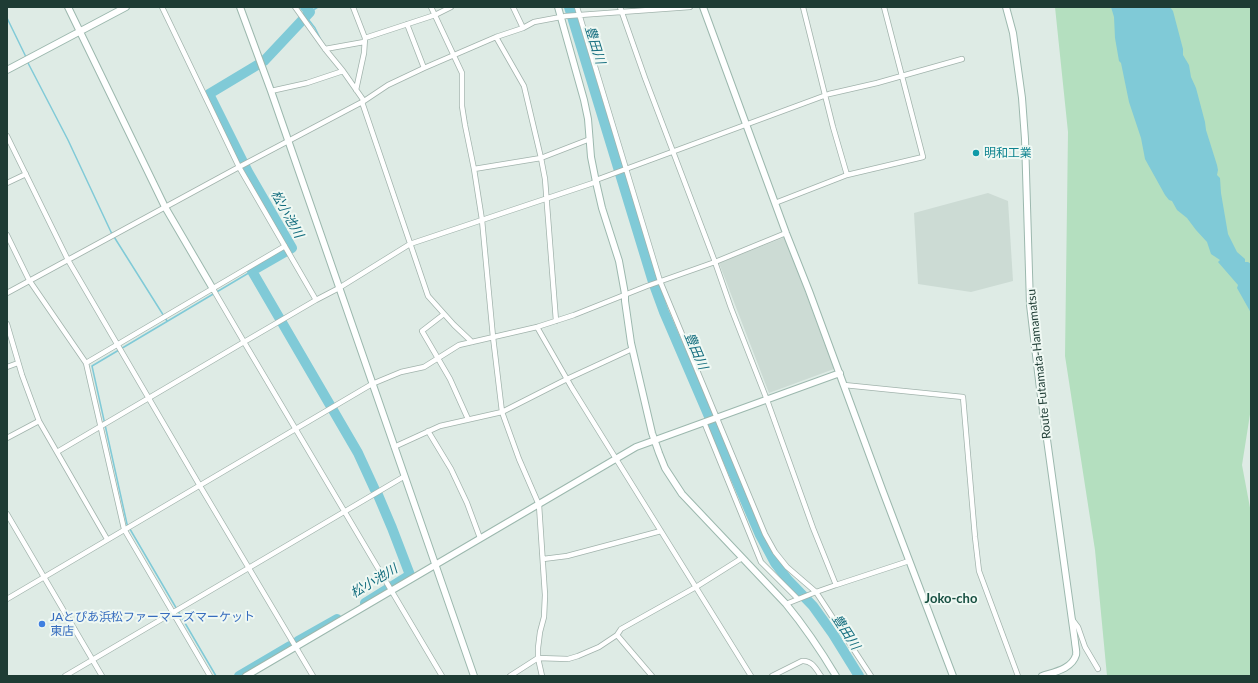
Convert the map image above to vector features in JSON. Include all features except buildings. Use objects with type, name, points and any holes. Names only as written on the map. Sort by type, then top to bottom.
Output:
[{"type":"street","points":[[68,7],[165,207],[442,676]]},
{"type":"street","points":[[7,70],[126,7]]},
{"type":"street","points":[[162,7],[240,166],[316,300]]},
{"type":"street","points":[[240,7],[271,91],[474,676]]},
{"type":"street","points":[[295,7],[343,71],[363,102],[428,296],[472,342]]},
{"type":"street","points":[[353,7],[364,40],[364,53],[356,90]]},
{"type":"street","points":[[431,7],[462,73],[463,112],[482,220],[502,412],[538,505],[545,595],[544,618],[540,632],[538,658],[542,676]]},
{"type":"street","points":[[325,49],[364,40],[435,15],[451,7]]},
{"type":"street","points":[[513,7],[523,28]]},
{"type":"street","points":[[558,7],[564,17],[584,100],[590,139],[591,157],[602,208],[619,262],[625,294],[632,349],[654,440],[665,468],[682,494],[786,604],[813,639],[836,676]]},
{"type":"street","points":[[577,7],[660,281],[765,534],[774,552],[814,593],[870,676]]},
{"type":"street","points":[[620,7],[731,308],[767,400],[813,528],[836,585]]},
{"type":"street","points":[[7,293],[240,166],[363,102],[388,85],[496,37],[523,28],[534,22],[564,17],[690,7]]},
{"type":"street","points":[[703,7],[786,233],[809,290],[953,676]]},
{"type":"street","points":[[803,7],[833,127],[847,175]]},
{"type":"street","points":[[775,203],[847,175],[923,157],[884,7]]},
{"type":"street","name":"Route Futamata-Hamamatsu","points":[[1006,7],[1013,33],[1022,98],[1025,138],[1031,313],[1076,654],[1070,664],[1058,674],[1042,676]]},
{"type":"street","points":[[407,24],[424,68]]},
{"type":"street","points":[[496,37],[524,86],[541,158],[546,199],[556,321]]},
{"type":"street","points":[[57,452],[339,288],[410,244],[546,199],[596,181],[615,172],[826,96],[962,59]]},
{"type":"street","points":[[271,91],[307,83],[343,71]]},
{"type":"street","points":[[7,136],[68,260],[313,676]]},
{"type":"street","points":[[474,169],[541,158],[590,139]]},
{"type":"street","points":[[7,183],[26,174]]},
{"type":"street","points":[[7,599],[372,384],[401,372],[424,367],[459,345],[537,327],[556,321],[660,281],[715,262],[786,233]]},
{"type":"street","points":[[7,235],[29,280],[86,363],[125,529],[210,676]]},
{"type":"street","points":[[86,363],[285,246]]},
{"type":"street","points":[[444,314],[422,331],[450,379],[468,419]]},
{"type":"street","points":[[7,324],[18,363],[39,421],[108,539]]},
{"type":"street","points":[[537,327],[567,379],[751,676]]},
{"type":"street","points":[[394,447],[440,426],[502,412],[567,379],[632,349]]},
{"type":"street","points":[[7,367],[18,363]]},
{"type":"street","points":[[246,676],[636,447],[840,373]]},
{"type":"street","points":[[844,385],[963,397],[975,537],[980,570],[1018,676]]},
{"type":"street","points":[[7,438],[39,421]]},
{"type":"street","points":[[705,422],[761,562],[799,599]]},
{"type":"street","points":[[428,431],[451,468],[467,503],[480,538]]},
{"type":"street","points":[[65,676],[405,476]]},
{"type":"street","points":[[7,514],[102,676]]},
{"type":"street","points":[[543,559],[567,556],[661,531]]},
{"type":"street","points":[[510,676],[538,658],[568,659],[599,647],[616,635],[621,629],[696,587],[742,558]]},
{"type":"street","points":[[786,604],[836,585],[909,561]]},
{"type":"street","points":[[1071,618],[1078,626],[1085,647],[1098,669]]},
{"type":"street","points":[[616,635],[652,676]]},
{"type":"street","points":[[772,676],[806,661],[812,664],[821,676]]},
{"type":"shaded area","points":[[988,193],[1008,201],[1013,281],[971,292],[918,284],[914,213]]},
{"type":"shaded area","points":[[785,237],[834,369],[769,393],[719,263]]},
{"type":"green space","points":[[1055,7],[1251,7],[1251,408],[1242,465],[1251,513],[1251,676],[1107,676],[1095,550],[1065,356],[1068,132]]},
{"type":"water","points":[[1111,7],[1170,7],[1173,11],[1183,49],[1183,55],[1189,65],[1191,77],[1196,88],[1206,130],[1217,165],[1217,175],[1220,178],[1228,234],[1237,252],[1245,259],[1245,262],[1251,264],[1251,313],[1237,288],[1238,285],[1218,262],[1220,260],[1211,254],[1207,242],[1187,218],[1177,210],[1172,201],[1165,195],[1145,159],[1141,138],[1129,102],[1121,63],[1119,61],[1115,38],[1114,17]]},
{"type":"waterway","name":"松小池川","points":[[305,7],[310,12],[264,61],[209,94],[248,172],[292,248],[252,271],[358,453],[375,490]]},
{"type":"waterway","points":[[310,12],[318,7]]},
{"type":"waterway","name":"豊田川","points":[[569,7],[653,282],[664,312],[760,535],[775,563],[788,580],[813,606],[833,634],[859,676]]},
{"type":"waterway","points":[[305,15],[315,28],[322,42]]},
{"type":"waterway","points":[[7,18],[26,57]]},
{"type":"waterway","points":[[27,61],[68,140],[111,232],[167,321]]},
{"type":"waterway","points":[[216,676],[127,524],[92,366],[252,271]]},
{"type":"waterway","name":"松小池川","points":[[365,603],[410,575],[378,495]]},
{"type":"waterway","name":"松小池川","points":[[298,641],[337,619]]},
{"type":"waterway","name":"松小池川","points":[[239,676],[290,646]]},
{"type":"place","name":"明和工業","points":[[976,153]]},
{"type":"place","name":"JAとぴあ浜松ファーマーズマーケット 東店","points":[[42,624]]},
{"type":"district","name":"Joko-cho","points":[[951,599]]}]
